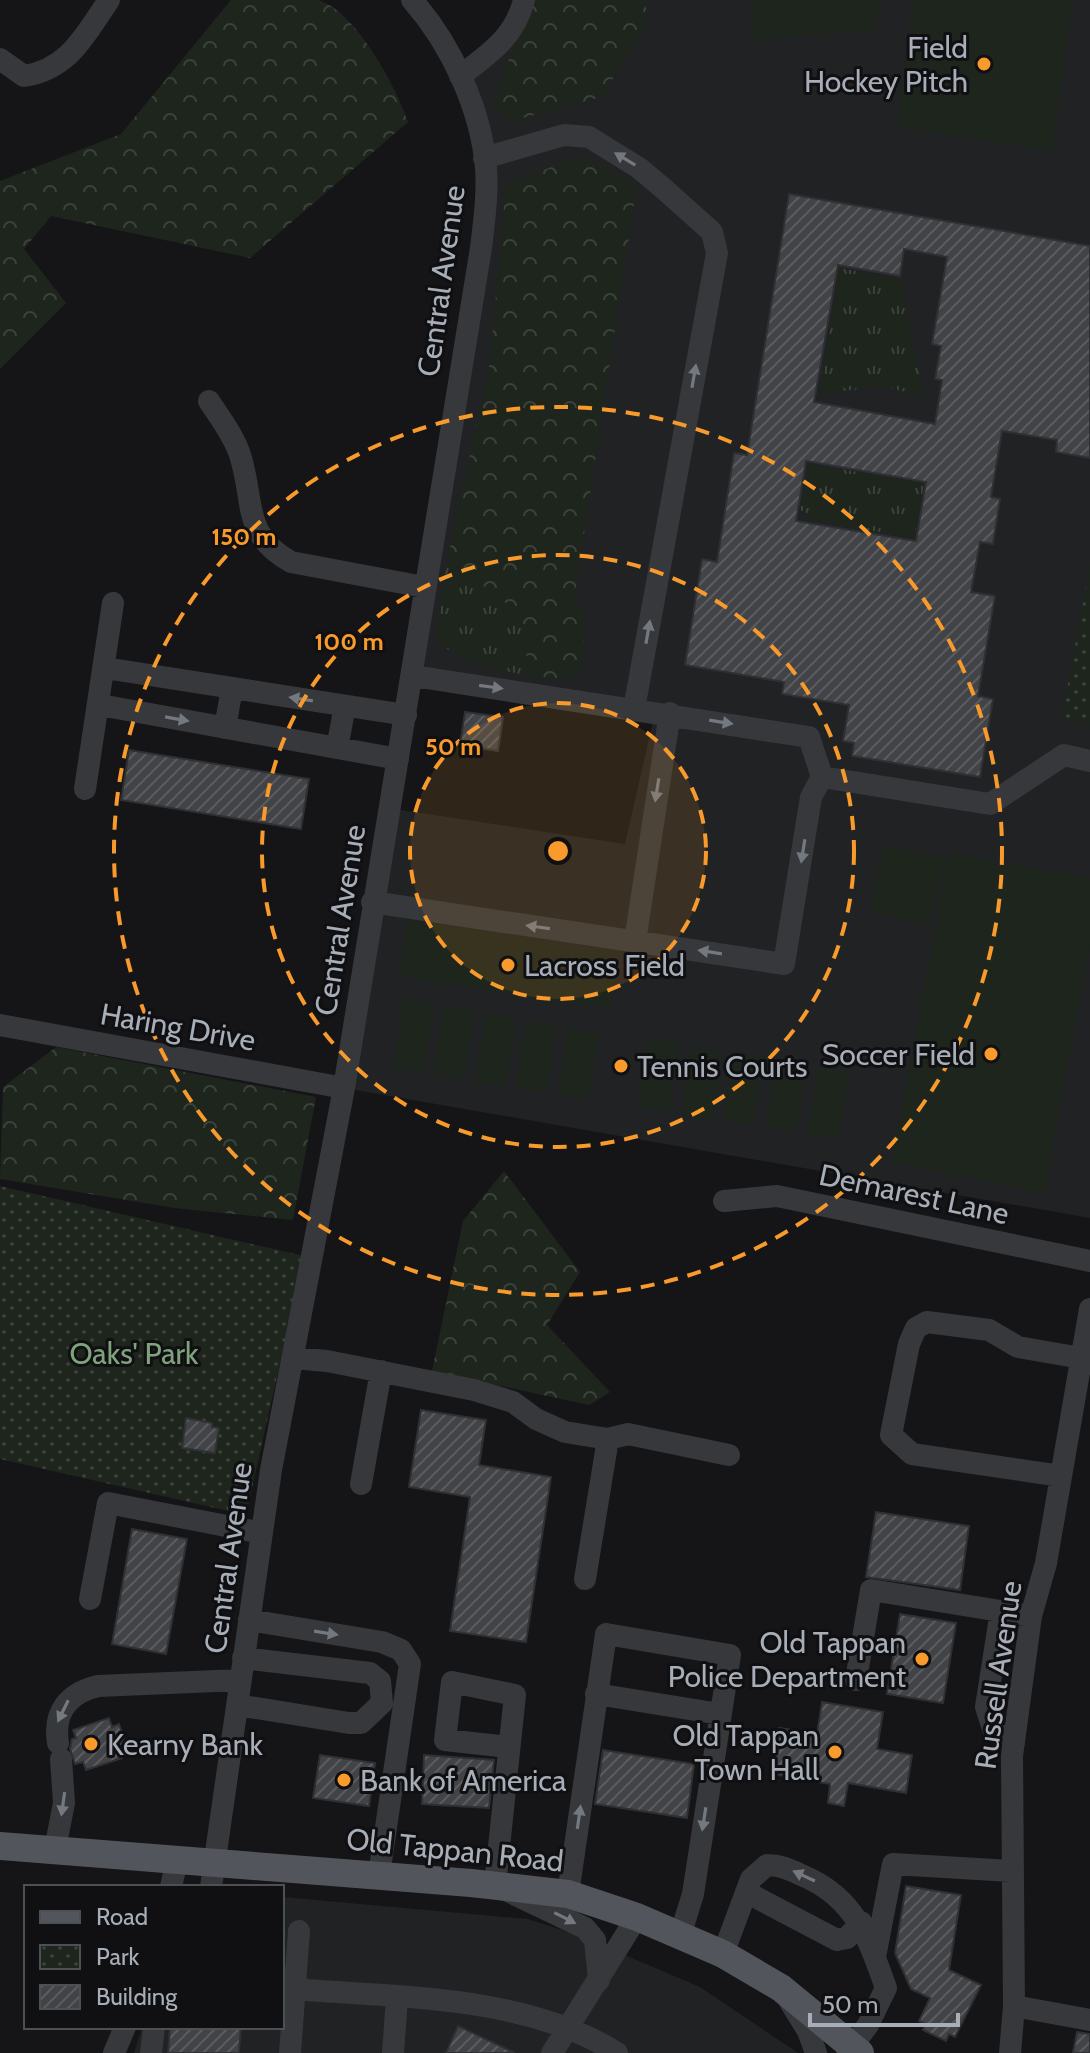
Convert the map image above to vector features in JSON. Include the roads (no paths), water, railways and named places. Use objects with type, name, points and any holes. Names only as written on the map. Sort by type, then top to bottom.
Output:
[{"type":"main road","name":"Old Tappan Road","points":[[0,1846],[55,1849],[174,1873],[379,1875],[568,1894],[637,1917],[723,1954],[781,1988],[853,2051]]},
{"type":"street","points":[[0,59],[24,76],[45,73],[72,54],[109,0]]},
{"type":"street","name":"Central Avenue","points":[[212,1875],[262,1533],[344,1088],[481,248],[485,208],[484,158],[460,76],[441,41],[412,0]]},
{"type":"street","points":[[460,76],[497,48],[510,33],[524,0]]},
{"type":"street","points":[[484,158],[564,135],[589,137],[639,168],[712,232],[717,253],[634,709]]},
{"type":"street","points":[[209,401],[240,455],[250,512],[258,533],[272,552],[291,562],[424,587]]},
{"type":"street","points":[[85,789],[113,603]]},
{"type":"street","points":[[105,668],[406,715]]},
{"type":"street","points":[[372,902],[784,964],[811,797],[822,777],[809,737],[670,713],[413,676]]},
{"type":"street","points":[[225,728],[232,688]]},
{"type":"street","points":[[100,705],[398,759]]},
{"type":"street","points":[[337,748],[345,706]]},
{"type":"street","points":[[635,941],[670,713]]},
{"type":"street","points":[[822,777],[990,804],[1064,755],[1090,761]]},
{"type":"street","name":"Haring Drive","points":[[0,1025],[344,1088]]},
{"type":"street","name":"Demarest Lane","points":[[724,1201],[777,1196],[1090,1261]]},
{"type":"street","name":"Russell Avenue","points":[[1010,2053],[1014,2006],[1011,1871],[1014,1743],[1031,1616],[1046,1563],[1061,1476],[1081,1416],[1081,1358],[1090,1309]]},
{"type":"street","points":[[1061,1476],[912,1454],[891,1435],[909,1344],[916,1328],[927,1322],[989,1330],[1018,1347],[1081,1358]]},
{"type":"street","points":[[293,1358],[381,1371],[474,1390],[513,1402],[536,1419],[565,1432],[608,1439],[628,1434],[729,1455]]},
{"type":"street","points":[[361,1484],[381,1371]]},
{"type":"street","points":[[585,1579],[608,1439]]},
{"type":"street","points":[[90,1599],[108,1503],[262,1533]]},
{"type":"street","points":[[856,1680],[871,1590],[1031,1616]]},
{"type":"street","points":[[1001,1611],[986,1707],[994,1732],[1014,1743]]},
{"type":"street","points":[[249,1620],[382,1642],[401,1650],[410,1664],[379,1875]]},
{"type":"street","points":[[568,1894],[606,1634],[730,1655],[693,1894],[680,1936]]},
{"type":"street","points":[[55,1849],[64,1803],[60,1712],[72,1695],[86,1688],[242,1669],[370,1673],[380,1681],[382,1703],[361,1723],[237,1705]]},
{"type":"street","points":[[596,1694],[720,1714]]},
{"type":"street","points":[[509,1747],[495,1885],[585,1928],[595,1940],[599,1980]]},
{"type":"street","points":[[875,1957],[893,1864],[1011,1871]]},
{"type":"street","points":[[723,1954],[751,1879],[767,1865],[780,1865],[844,1900],[861,1922],[886,1988],[853,2051]]},
{"type":"street","points":[[746,1892],[826,1937],[847,1938],[861,1922]]},
{"type":"street","points":[[552,2053],[637,1917]]},
{"type":"street","points":[[290,2053],[288,1989],[299,1931]]},
{"type":"street","points":[[781,1988],[808,2031],[816,2053]]},
{"type":"street","points":[[288,1989],[505,2008],[568,2027],[611,2052]]},
{"type":"street","points":[[393,2053],[397,1998]]},
{"type":"street","points":[[1014,2006],[1090,2020]]},
{"type":"street","points":[[114,2053],[124,2029]]},
{"type":"street","points":[[151,2053],[154,2029]]},
{"type":"place","name":"Field Hockey Pitch","points":[[984,64]]},
{"type":"place","name":"Lacross Field","points":[[508,965]]},
{"type":"place","name":"Soccer Field","points":[[991,1054]]},
{"type":"place","name":"Tennis Courts","points":[[621,1066]]},
{"type":"place","name":"Old Tappan Police Department","points":[[922,1659]]},
{"type":"place","name":"Kearny Bank","points":[[91,1744]]},
{"type":"place","name":"Old Tappan Town Hall","points":[[835,1752]]},
{"type":"place","name":"Bank of America","points":[[344,1780]]},
{"type":"park label","name":"Oaks' Park","points":[[134,1353]]}]
